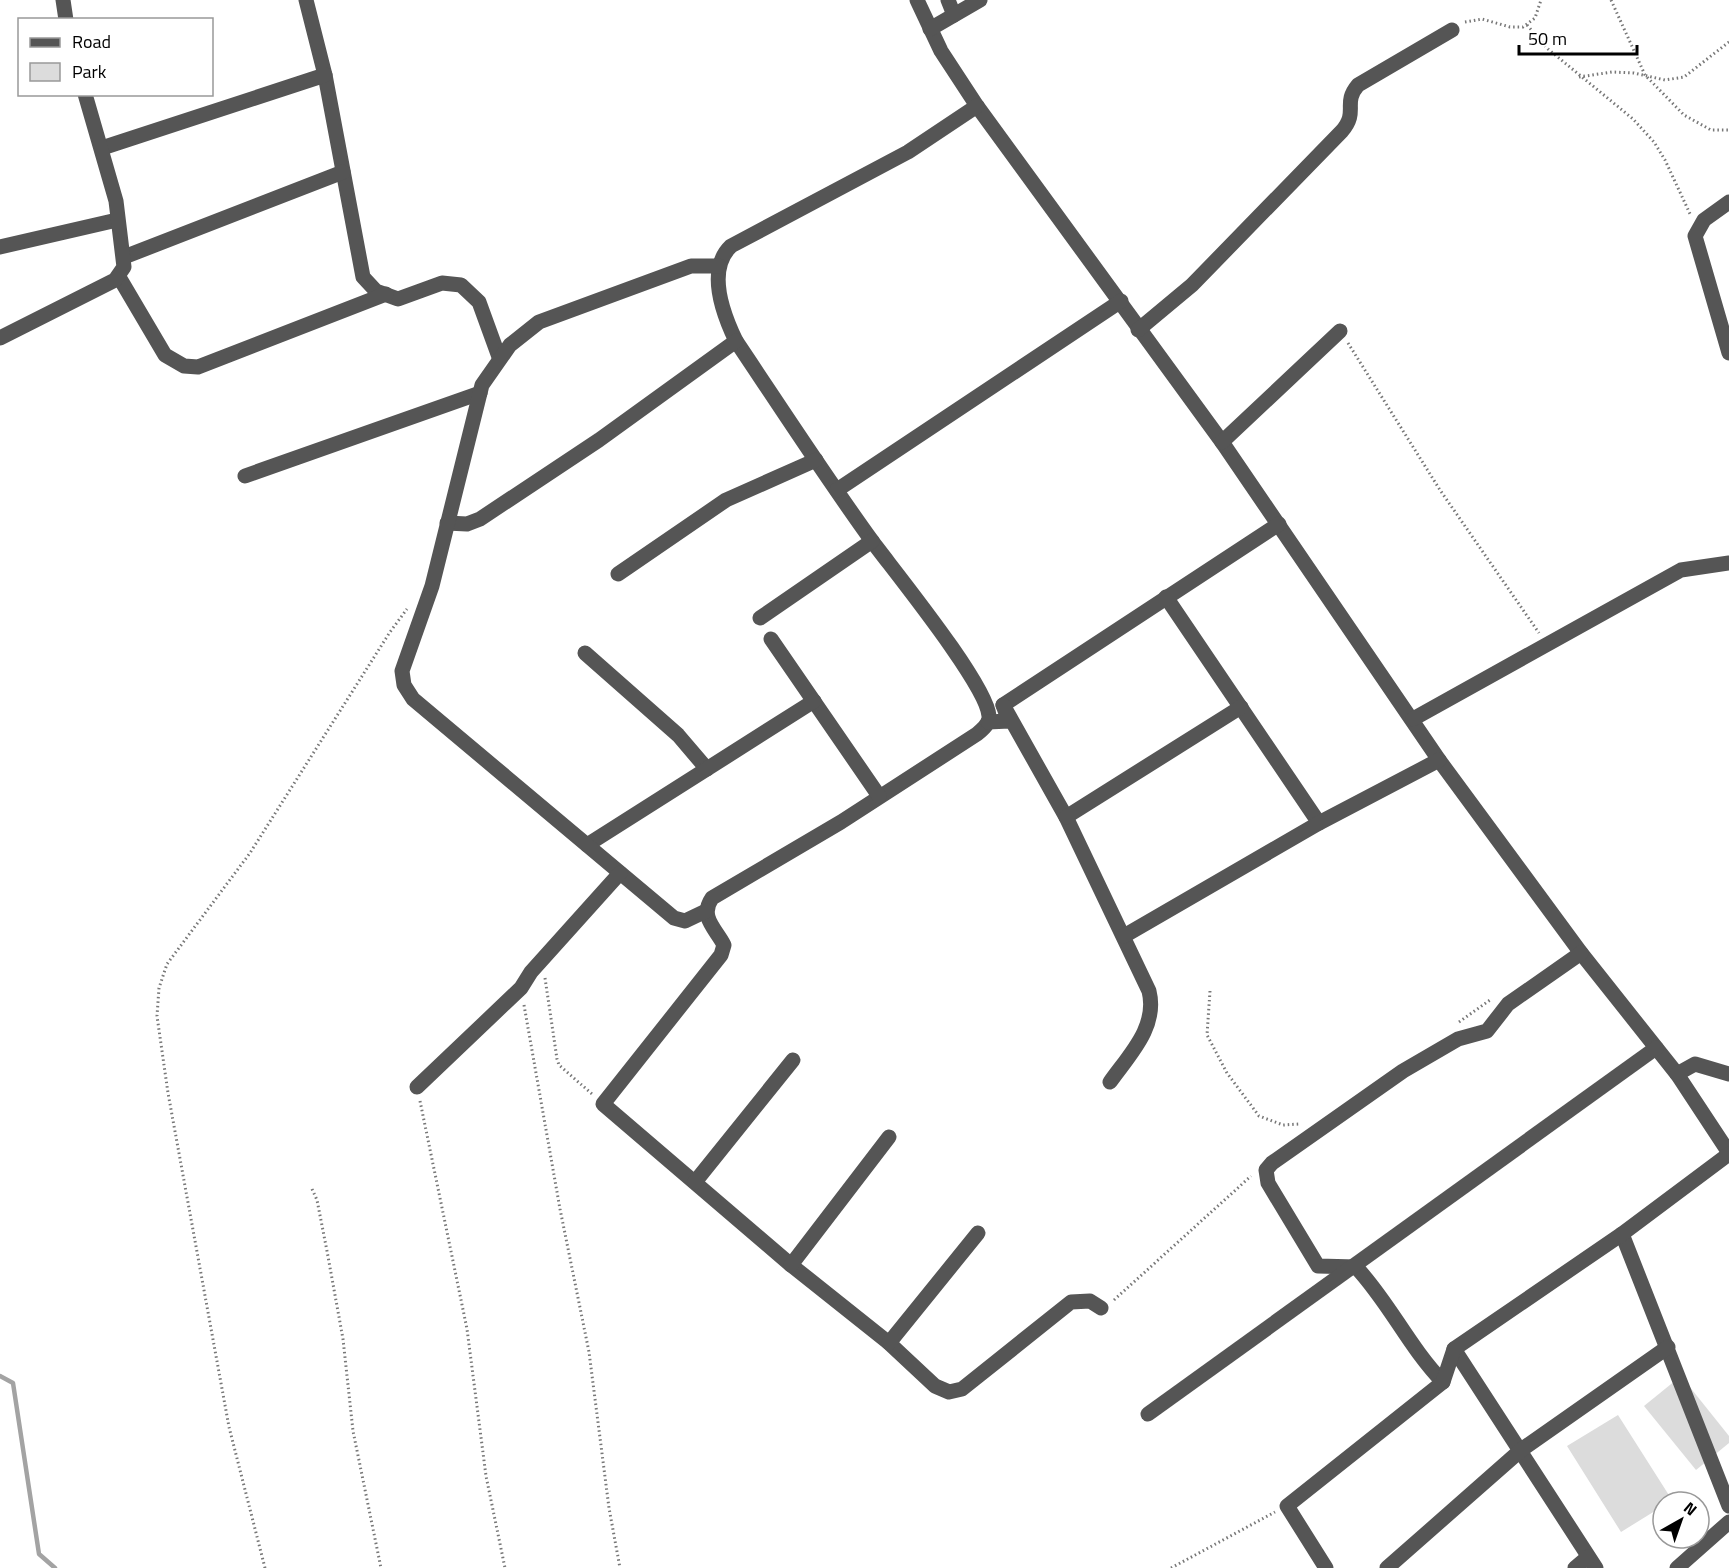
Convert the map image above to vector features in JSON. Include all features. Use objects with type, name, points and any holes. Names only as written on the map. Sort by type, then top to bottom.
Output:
[{"type":"street","points":[[63,0],[66,18]]},
{"type":"street","points":[[306,0],[325,75],[363,277],[376,291],[398,299],[442,283],[461,285],[479,303],[499,357]]},
{"type":"street","points":[[917,0],[941,51],[976,106],[1121,301],[1138,330],[1222,442],[1439,760],[1581,953],[1677,1074],[1729,1153],[1623,1234],[1454,1349],[1443,1382],[1287,1506],[1326,1568]]},
{"type":"street","points":[[948,0],[954,15]]},
{"type":"street","points":[[930,29],[980,0]]},
{"type":"street","points":[[1138,330],[1192,285],[1342,131],[1351,120],[1351,94],[1358,85],[1452,30]]},
{"type":"street","points":[[102,148],[325,75]]},
{"type":"street","points":[[0,338],[119,277],[124,267],[116,201],[86,96]]},
{"type":"street","points":[[976,106],[908,152],[731,246],[718,266],[721,298],[736,341],[872,541],[968,672],[983,698],[990,716],[988,722],[977,734],[841,822],[716,894],[708,903],[706,911],[710,924],[724,945],[721,955],[603,1104],[791,1265],[889,1343],[935,1386],[944,1391],[956,1392],[1071,1302],[1090,1302],[1101,1308]]},
{"type":"street","points":[[124,257],[343,172]]},
{"type":"street","points":[[1729,202],[1697,229],[1695,236],[1729,354]]},
{"type":"street","points":[[0,247],[117,220]]},
{"type":"street","points":[[706,911],[685,921],[674,918],[413,699],[404,685],[402,671],[432,586],[480,393],[499,357],[524,332],[556,314],[691,266],[718,266]]},
{"type":"street","points":[[119,277],[165,355],[184,366],[198,367],[386,294]]},
{"type":"street","points":[[837,490],[1121,301]]},
{"type":"street","points":[[1222,442],[1340,331]]},
{"type":"street","points":[[447,523],[467,524],[480,519],[599,440],[736,341]]},
{"type":"street","points":[[245,476],[480,393]]},
{"type":"street","points":[[618,574],[726,500],[816,460]]},
{"type":"street","points":[[1003,705],[1279,524]]},
{"type":"street","points":[[760,618],[872,541]]},
{"type":"street","points":[[1413,719],[1681,570],[1729,563]]},
{"type":"street","points":[[1166,597],[1319,823]]},
{"type":"street","points":[[771,639],[879,796]]},
{"type":"street","points":[[585,653],[678,735],[706,769]]},
{"type":"street","points":[[587,845],[814,702]]},
{"type":"street","points":[[988,722],[1009,721],[1003,705]]},
{"type":"street","points":[[1003,705],[1066,817],[1089,871],[1124,936],[1149,991],[1152,1010],[1144,1033],[1110,1082]]},
{"type":"street","points":[[1066,817],[1241,707]]},
{"type":"street","points":[[1124,936],[1319,823],[1439,760]]},
{"type":"street","points":[[417,1087],[521,988],[540,963],[620,873]]},
{"type":"street","points":[[1443,1382],[1410,1343],[1378,1293],[1361,1272],[1353,1267],[1318,1266],[1268,1184],[1266,1170],[1272,1163],[1403,1071],[1458,1039],[1486,1032],[1509,1004],[1581,953]]},
{"type":"street","points":[[1148,1414],[1656,1048]]},
{"type":"street","points":[[695,1182],[793,1060]]},
{"type":"street","points":[[1677,1074],[1695,1064],[1729,1074]]},
{"type":"street","points":[[791,1265],[889,1137]]},
{"type":"street","points":[[889,1343],[978,1233]]},
{"type":"street","points":[[1623,1234],[1729,1506]]},
{"type":"street","points":[[1387,1568],[1521,1450],[1668,1347]]},
{"type":"street","points":[[1454,1349],[1592,1562],[1575,1568]]},
{"type":"street","points":[[1677,1568],[1729,1522]]},
{"type":"path","points":[[1452,30],[1474,19],[1490,19],[1517,28],[1527,25],[1539,11],[1541,0]]},
{"type":"path","points":[[1611,0],[1645,75],[1684,115],[1711,130],[1729,130]]},
{"type":"path","points":[[1527,25],[1548,49],[1633,119],[1654,142],[1665,160],[1697,229]]},
{"type":"path","points":[[1579,76],[1612,72],[1645,75],[1665,80],[1684,76],[1729,42]]},
{"type":"path","points":[[1340,331],[1440,490],[1547,645]]},
{"type":"path","points":[[266,1568],[229,1427],[168,1093],[157,1016],[159,988],[167,964],[250,853],[390,632],[408,608]]},
{"type":"path","points":[[540,963],[544,972],[559,1065],[603,1104]]},
{"type":"path","points":[[521,988],[560,1209],[589,1352],[609,1508],[620,1568]]},
{"type":"path","points":[[1210,991],[1208,1035],[1227,1073],[1259,1116],[1283,1125],[1299,1124],[1309,1119]]},
{"type":"path","points":[[1456,1024],[1494,998]]},
{"type":"path","points":[[417,1087],[467,1329],[486,1476],[505,1568]]},
{"type":"path","points":[[1101,1308],[1111,1303],[1252,1175],[1266,1170]]},
{"type":"path","points":[[312,1190],[317,1200],[333,1284],[343,1339],[353,1431],[381,1568]]},
{"type":"path","points":[[1171,1568],[1287,1506]]},
{"type":"green space","points":[[1681,1376],[1729,1436],[1729,1443],[1696,1470],[1644,1406]]},
{"type":"green space","points":[[1618,1415],[1666,1490],[1651,1490],[1651,1513],[1621,1532],[1567,1446]]},
{"type":"waterway","points":[[0,1376],[13,1383],[39,1554],[55,1568]]}]
